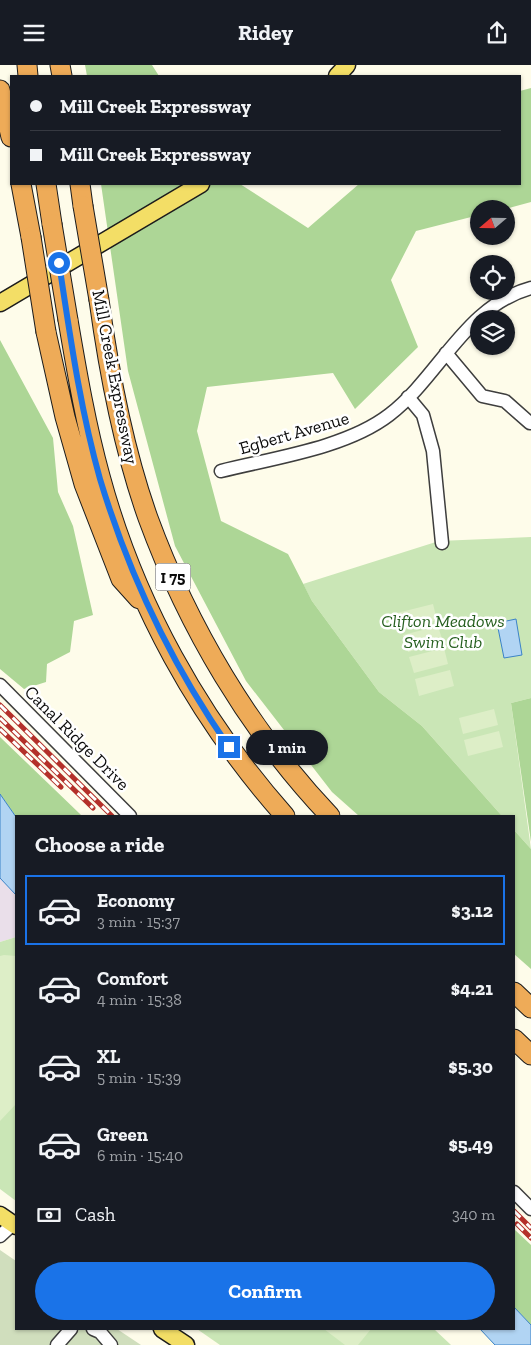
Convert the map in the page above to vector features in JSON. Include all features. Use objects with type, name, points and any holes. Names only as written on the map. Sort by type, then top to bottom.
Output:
[{"type":"highway","points":[[0,90],[10,133]]},
{"type":"highway","points":[[21,185],[46,332],[65,417],[84,484],[105,544],[121,579],[151,613]]},
{"type":"highway","name":"Mill Creek Expressway","points":[[46,185],[84,410],[100,477],[128,561],[177,666],[240,763],[284,815]]},
{"type":"highway","name":"Mill Creek Expressway","points":[[80,185],[124,437],[148,517],[178,591],[209,651],[235,693],[292,773],[329,815]]},
{"type":"highway","points":[[515,993],[531,1008]]},
{"type":"highway","points":[[515,1040],[531,1055]]},
{"type":"main road","points":[[338,75],[347,65]]},
{"type":"main road","points":[[0,303],[199,185]]},
{"type":"main road","points":[[164,1330],[186,1345]]},
{"type":"street","name":"Egbert Avenue","points":[[221,471],[340,441],[358,434],[390,415],[491,306],[503,298],[531,288]]},
{"type":"street","points":[[446,353],[482,396],[505,401],[530,423]]},
{"type":"street","points":[[408,397],[423,415],[433,451],[442,543]]},
{"type":"street","name":"Canal Ridge Drive","points":[[0,685],[129,815]]},
{"type":"street","points":[[515,1193],[531,1209]]},
{"type":"street","points":[[0,1236],[10,1222]]},
{"type":"street","points":[[57,1345],[70,1330]]},
{"type":"street","points":[[95,1330],[100,1332],[110,1345]]},
{"type":"shaded area","points":[[0,878],[15,894],[15,937],[0,942]]},
{"type":"green space","points":[[85,65],[152,65],[158,75],[87,75]]},
{"type":"green space","points":[[531,88],[531,202],[515,206],[515,200],[470,200],[470,217],[416,231],[391,280],[418,347],[355,409],[333,373],[207,387],[197,431],[221,521],[288,554],[312,601],[379,692],[422,726],[501,815],[358,815],[332,792],[246,681],[175,546],[128,371],[101,185],[242,185],[308,228],[358,185],[521,185],[521,91]]},
{"type":"green space","points":[[0,340],[53,438],[58,492],[73,526],[93,615],[74,621],[70,652],[47,664],[46,682],[24,689],[0,669]]},
{"type":"green space","name":"Clifton Meadows Swim Club","points":[[531,537],[531,698],[511,703],[531,849],[515,831],[515,815],[501,815],[422,726],[379,692],[312,601],[303,584],[439,541]]},
{"type":"green space","points":[[433,604],[437,620],[402,630],[397,613]]},
{"type":"green space","points":[[438,626],[443,642],[408,652],[403,635]]},
{"type":"green space","points":[[444,648],[448,664],[414,673],[409,657]]},
{"type":"green space","points":[[450,670],[454,686],[419,696],[415,679]]},
{"type":"green space","points":[[531,698],[531,842],[511,703]]},
{"type":"green space","points":[[494,709],[498,725],[463,734],[459,718]]},
{"type":"green space","points":[[499,731],[503,747],[468,756],[464,740]]},
{"type":"green space","points":[[0,737],[81,815],[15,816],[0,794]]},
{"type":"green space","points":[[515,831],[531,849],[531,969],[515,955]]},
{"type":"green space","points":[[15,937],[15,1200],[0,1189],[0,942]]},
{"type":"green space","points":[[0,956],[15,956],[15,1105],[0,1121]]},
{"type":"green space","points":[[515,1230],[531,1245],[531,1325],[515,1308]]},
{"type":"green space","points":[[0,1250],[15,1260],[15,1330],[118,1330],[141,1345],[0,1345]]},
{"type":"green space","points":[[198,1330],[435,1330],[451,1345],[220,1345]]},
{"type":"green space","points":[[325,1330],[370,1330],[358,1345],[345,1345]]},
{"type":"water","points":[[516,619],[522,655],[504,658],[497,623]]},
{"type":"water","points":[[0,794],[15,816],[15,894],[0,878]]},
{"type":"water","points":[[515,1308],[531,1325],[531,1345],[495,1345],[481,1330],[515,1330]]},
{"type":"railway","points":[[0,705],[111,815]]},
{"type":"railway","points":[[0,718],[93,808]]},
{"type":"railway","points":[[0,729],[61,787]]},
{"type":"railway","points":[[515,1212],[531,1228]]},
{"type":"railway","points":[[517,1224],[531,1238]]},
{"type":"route","points":[[59,263],[84,410],[100,477],[128,561],[177,666],[229,747]]}]
